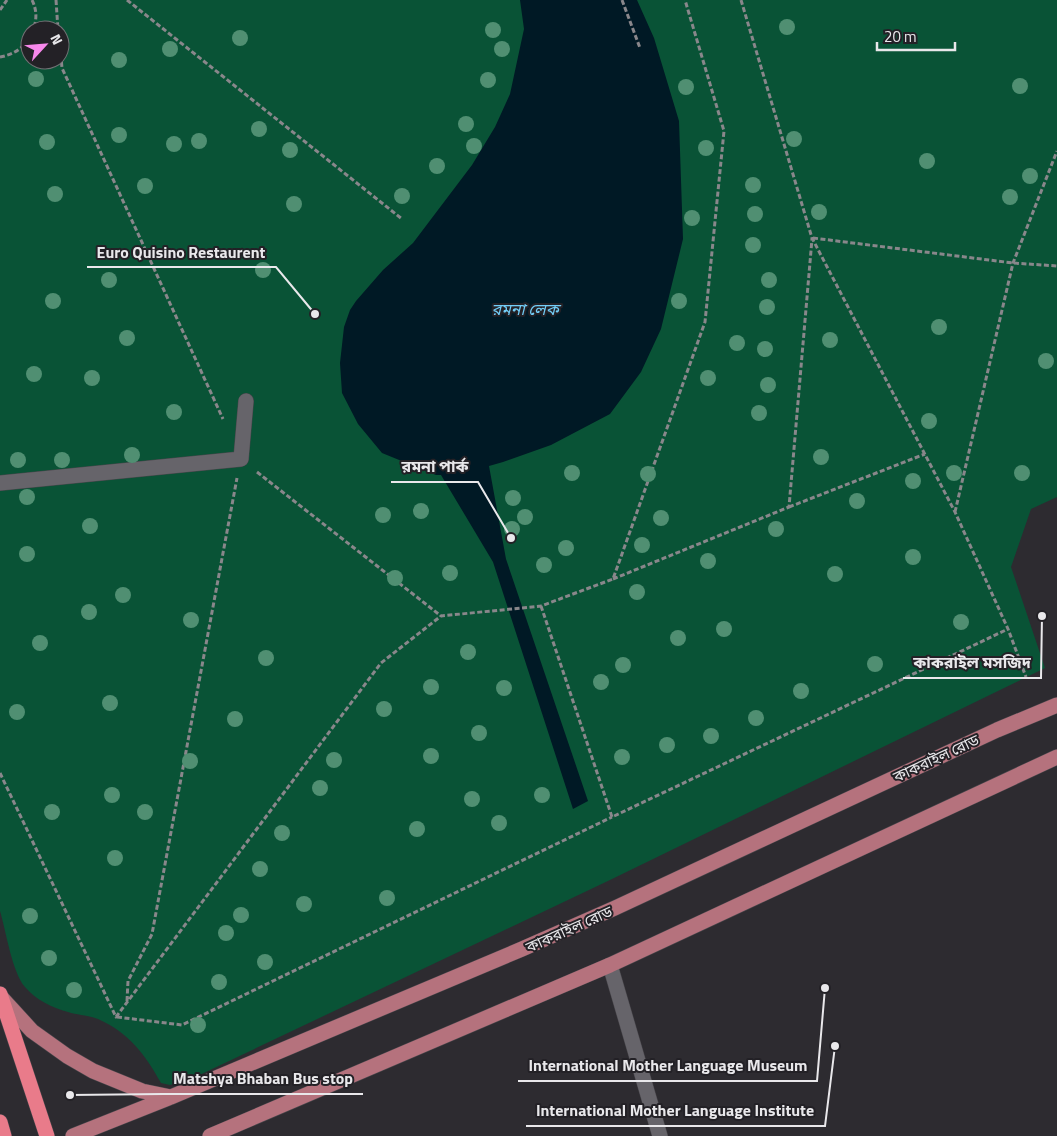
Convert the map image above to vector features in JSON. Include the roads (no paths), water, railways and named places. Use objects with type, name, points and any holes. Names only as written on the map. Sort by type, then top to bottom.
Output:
[{"type":"highway","points":[[0,995],[47,1136]]},
{"type":"highway","points":[[0,1122],[4,1136]]},
{"type":"main road","name":"কাকরাইল রোড","points":[[73,1136],[171,1097],[590,919],[997,730],[1057,705]]},
{"type":"main road","points":[[210,1136],[610,966],[1057,757]]},
{"type":"main road","points":[[0,995],[32,1031],[66,1056],[89,1069],[142,1091],[171,1097]]},
{"type":"street","points":[[0,483],[241,459],[246,401]]},
{"type":"street","points":[[610,966],[660,1136]]},
{"type":"water","name":"রমনা লেক","points":[[520,0],[637,0],[654,38],[679,121],[683,239],[661,329],[641,372],[610,414],[551,445],[489,466],[506,559],[588,801],[573,809],[493,562],[441,475],[436,475],[382,453],[358,424],[342,393],[340,363],[344,327],[350,310],[383,270],[413,243],[472,165],[495,127],[510,94],[524,29]]},
{"type":"place","name":"Euro Quisino Restaurent","points":[[315,314]]},
{"type":"place","name":"রমনা পার্ক","points":[[511,538]]},
{"type":"place","name":"কাকরাইল মসজিদ","points":[[1042,616]]},
{"type":"place","name":"International Mother Language Museum","points":[[825,988]]},
{"type":"place","name":"International Mother Language Institute","points":[[835,1046]]},
{"type":"place","name":"Matshya Bhaban Bus stop","points":[[70,1095]]}]
